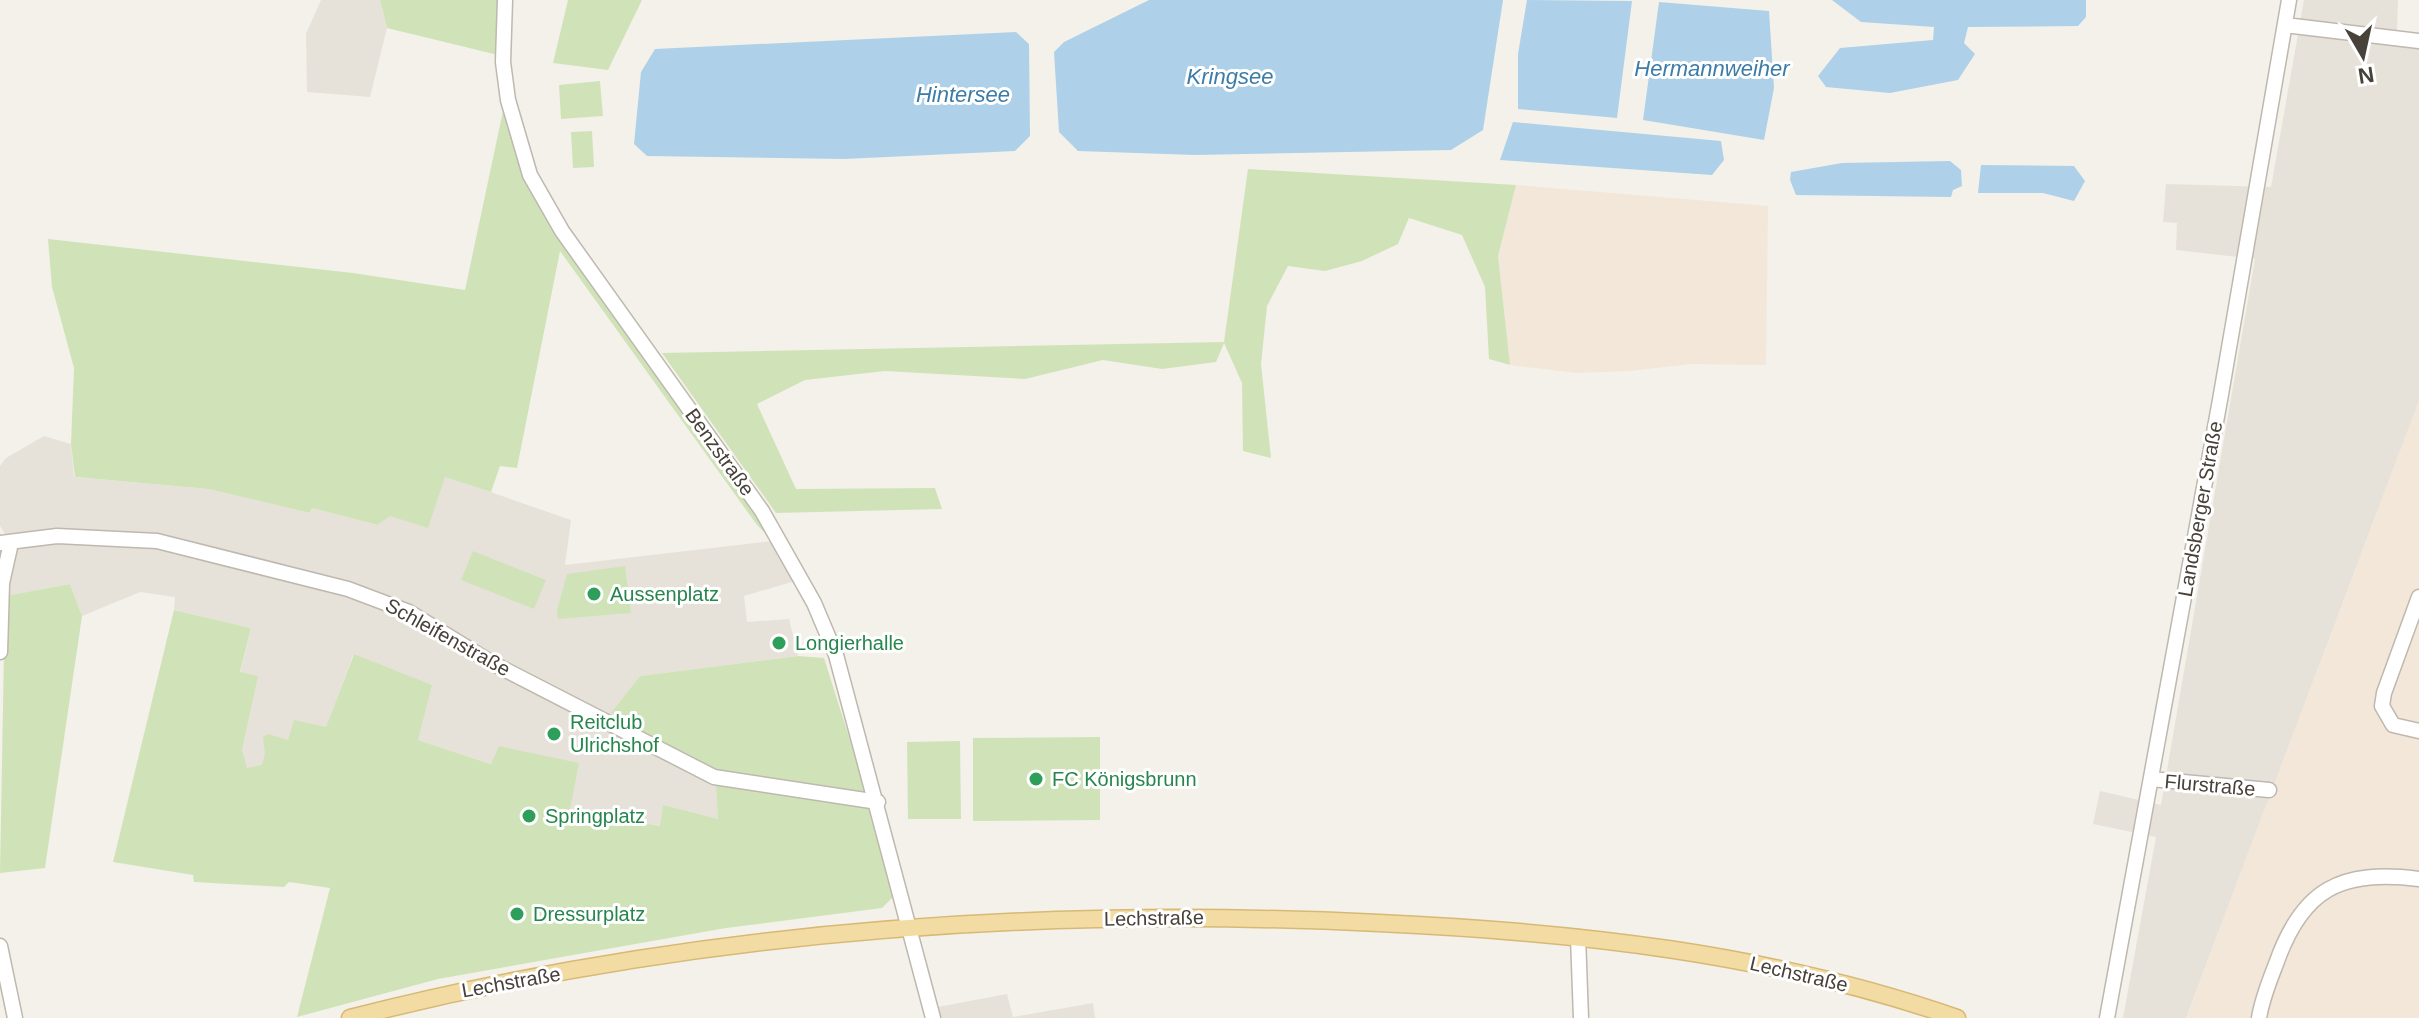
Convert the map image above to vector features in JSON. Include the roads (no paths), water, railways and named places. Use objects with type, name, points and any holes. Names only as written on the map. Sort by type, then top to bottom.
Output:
[{"type":"main road","name":"Lechstraße","points":[[350,1018],[492,984],[801,937],[909,926],[1228,917],[1459,927],[1578,937],[1698,953],[1808,973],[1957,1018]]},
{"type":"street","name":"Benzstraße","points":[[505,0],[503,62],[508,100],[530,175],[562,231],[762,511],[814,603],[836,655],[878,802],[933,1018]]},
{"type":"street","name":"Landsberger Straße","points":[[2107,1018],[2289,0]]},
{"type":"street","points":[[2285,25],[2419,41]]},
{"type":"street","name":"Schleifenstraße","points":[[6,543],[57,536],[157,541],[348,589],[409,612],[492,663],[714,777],[878,802]]},
{"type":"street","points":[[0,652],[6,543]]},
{"type":"street","points":[[2419,597],[2382,706],[2393,725],[2419,731]]},
{"type":"street","name":"Flurstraße","points":[[2151,779],[2269,790]]},
{"type":"street","points":[[2259,1018],[2278,956],[2294,919],[2309,900],[2346,881],[2368,876],[2419,879]]},
{"type":"street","points":[[1578,937],[1581,1018]]},
{"type":"street","points":[[0,946],[15,1018]]},
{"type":"water","name":"Kringsee","points":[[1149,0],[1503,0],[1483,130],[1451,150],[1195,155],[1078,151],[1059,132],[1054,52],[1064,42]]},
{"type":"water","points":[[1527,0],[1632,1],[1617,118],[1518,109],[1518,54]]},
{"type":"water","points":[[1832,0],[2086,0],[2086,17],[2078,26],[1968,27],[1964,43],[1975,54],[1958,80],[1890,93],[1826,87],[1818,76],[1840,48],[1933,40],[1934,27],[1861,22]]},
{"type":"water","name":"Hermannweiher","points":[[1659,2],[1769,11],[1774,88],[1764,140],[1643,120]]},
{"type":"water","name":"Hintersee","points":[[1016,32],[1029,44],[1030,136],[1015,151],[844,159],[647,156],[634,144],[641,72],[655,49]]},
{"type":"water","points":[[1513,122],[1721,141],[1724,160],[1712,175],[1500,160]]},
{"type":"water","points":[[1950,161],[1961,170],[1962,186],[1953,190],[1951,197],[1796,195],[1790,180],[1791,172],[1842,163]]},
{"type":"water","points":[[1981,165],[2074,166],[2085,181],[2074,201],[2043,193],[1978,193]]},
{"type":"place","name":"Aussenplatz","points":[[594,594]]},
{"type":"place","name":"Longierhalle","points":[[779,643]]},
{"type":"place","name":"Reitclub Ulrichshof","points":[[554,734]]},
{"type":"place","name":"FC Königsbrunn","points":[[1036,779]]},
{"type":"place","name":"Springplatz","points":[[529,816]]},
{"type":"place","name":"Dressurplatz","points":[[517,914]]}]
